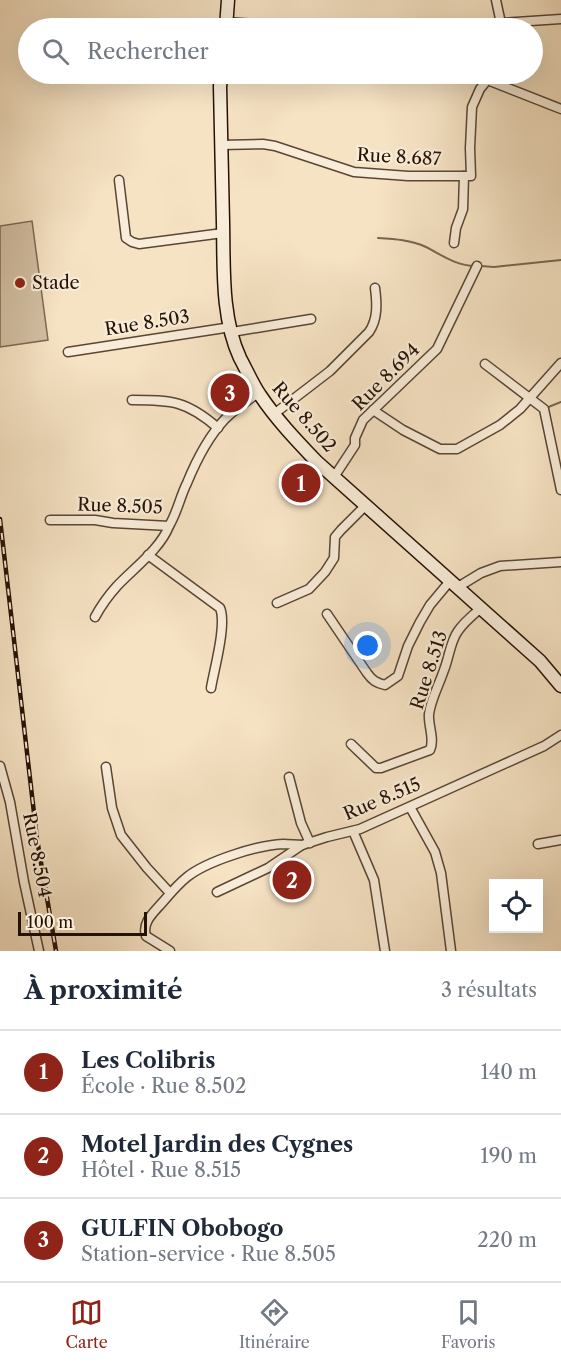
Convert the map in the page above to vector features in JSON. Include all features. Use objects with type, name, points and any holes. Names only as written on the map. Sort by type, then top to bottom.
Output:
[{"type":"main road","points":[[227,18],[228,0]]},
{"type":"main road","name":"Rue 8.502","points":[[222,84],[221,144],[226,302],[231,330],[240,357],[258,393],[299,442],[334,477],[540,661],[561,686]]},
{"type":"street","points":[[496,0],[500,18]]},
{"type":"street","points":[[543,21],[561,19]]},
{"type":"street","name":"Rue 8.687","points":[[221,144],[275,146],[354,172],[408,176],[471,176],[472,107],[484,84]]},
{"type":"street","points":[[506,84],[561,109]]},
{"type":"street","points":[[454,243],[456,228],[463,209],[464,176]]},
{"type":"street","points":[[119,180],[126,238],[132,242],[139,244],[223,233]]},
{"type":"street","name":"Rue 8.694","points":[[334,477],[355,446],[355,438],[363,420],[437,349],[477,266]]},
{"type":"street","points":[[274,414],[330,371],[373,326],[376,310],[375,288]]},
{"type":"street","name":"Rue 8.503","points":[[69,352],[311,319]]},
{"type":"street","points":[[373,410],[403,430],[430,444],[440,448],[456,449],[500,425],[520,409],[561,363]]},
{"type":"street","points":[[485,364],[544,410],[561,490]]},
{"type":"street","name":"Rue 8.505","points":[[50,520],[95,520],[113,524],[169,526],[195,465],[218,428],[227,417],[258,393]]},
{"type":"street","points":[[132,400],[161,400],[184,404],[218,428]]},
{"type":"street","points":[[277,603],[309,589],[325,572],[334,558],[335,537],[366,506]]},
{"type":"street","points":[[95,617],[104,601],[148,555],[166,534],[169,526]]},
{"type":"street","points":[[148,555],[220,609],[221,632],[211,688]]},
{"type":"street","points":[[327,614],[367,673],[373,680],[385,684],[398,676],[408,646],[430,605],[454,584],[500,567],[561,562]]},
{"type":"street","name":"Rue 8.513","points":[[351,744],[376,768],[430,750],[432,745],[430,706],[452,644],[456,633],[481,608]]},
{"type":"street","name":"Rue 8.515","points":[[217,892],[268,868],[306,844],[360,829],[544,746],[561,735]]},
{"type":"street","name":"Rue 8.504","points":[[0,766],[10,802],[39,951]]},
{"type":"street","points":[[106,767],[112,808],[121,836],[170,894]]},
{"type":"street","points":[[170,951],[146,936],[144,929],[147,921],[185,878],[196,870],[265,846],[306,844],[289,777]]},
{"type":"street","points":[[410,807],[435,852],[441,873],[451,951]]},
{"type":"street","points":[[353,831],[374,880],[385,951]]},
{"type":"street","points":[[538,844],[561,840]]},
{"type":"shaded area","name":"Stade","points":[[32,221],[48,340],[0,347],[0,226]]},
{"type":"waterway","points":[[378,238],[415,243],[455,262],[475,266]]},
{"type":"waterway","points":[[481,266],[494,267],[561,260]]},
{"type":"waterway","points":[[546,408],[561,402]]},
{"type":"railway","points":[[0,519],[37,839],[56,951]]},
{"type":"place","name":"Stade","points":[[20,283]]},
{"type":"place","name":"GULFIN Obobogo","points":[[230,393]]},
{"type":"place","name":"Les Colibris","points":[[301,483]]},
{"type":"place","name":"Motel Jardin des Cygnes","points":[[292,880]]}]
